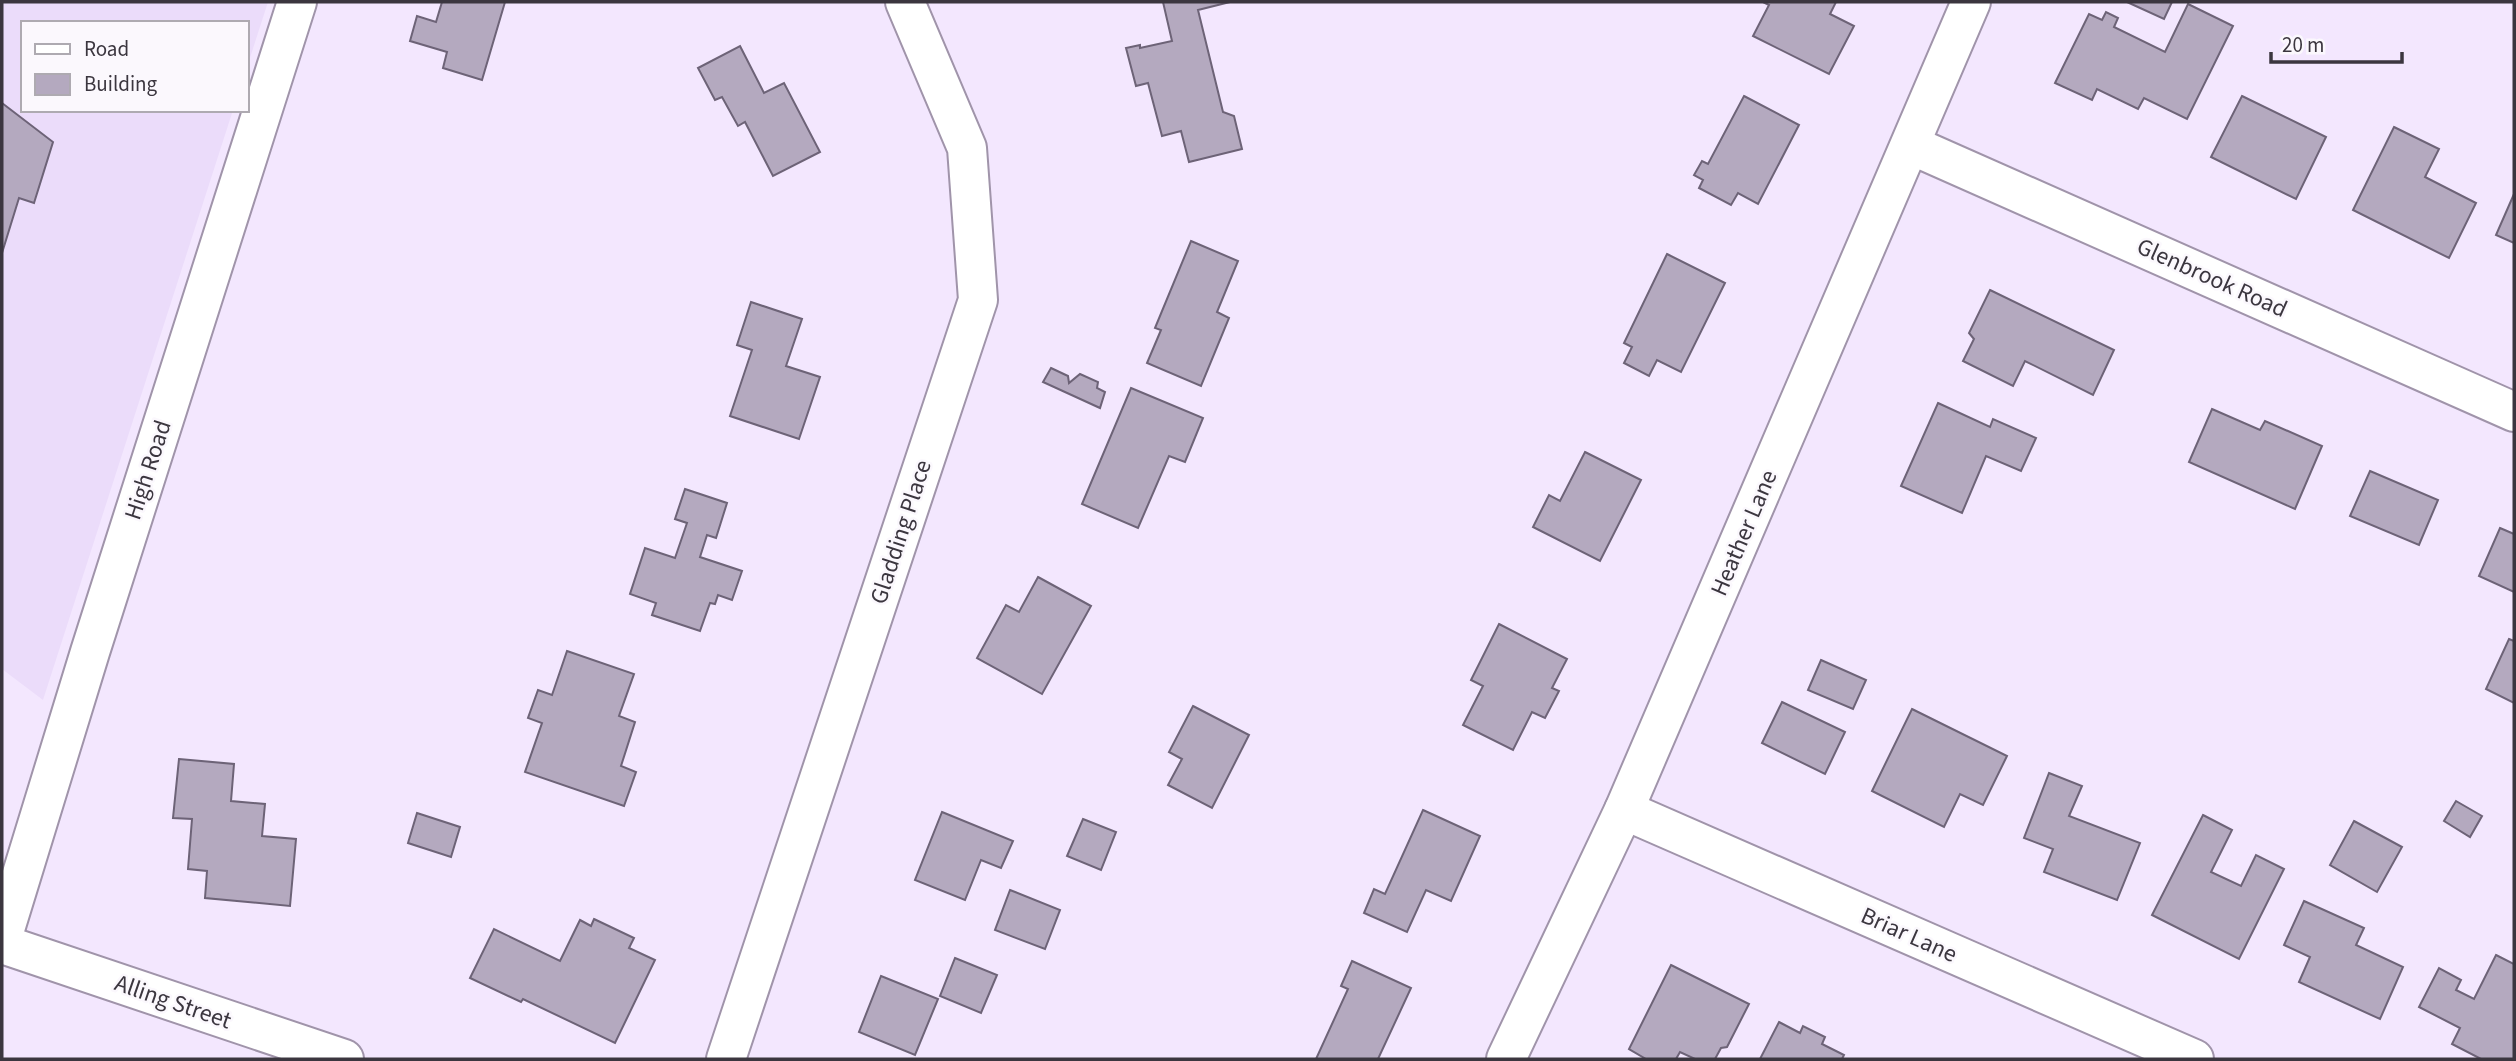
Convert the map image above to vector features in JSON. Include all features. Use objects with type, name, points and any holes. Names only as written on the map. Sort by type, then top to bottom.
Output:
[{"type":"street","name":"High Road","points":[[2,941],[90,652],[297,2]]},
{"type":"street","name":"Gladding Place","points":[[726,1059],[978,300],[967,148],[905,2]]},
{"type":"street","name":"Heather Lane","points":[[1506,1059],[1624,810],[1971,2]]},
{"type":"street","name":"Glenbrook Road","points":[[1911,145],[2514,412]]},
{"type":"street","name":"Briar Lane","points":[[1624,810],[2194,1059]]},
{"type":"street","name":"Alling Street","points":[[2,941],[345,1059]]},
{"type":"shaded area","points":[[2,2],[268,2],[248,64],[248,21],[21,21],[21,112],[232,112],[43,700],[2,669]]},
{"type":"building","points":[[442,2],[505,2],[482,80],[443,68],[447,52],[410,41],[417,16],[436,22]]},
{"type":"building","points":[[1163,2],[1230,2],[1198,10],[1223,112],[1234,116],[1242,149],[1189,162],[1181,131],[1162,136],[1148,83],[1136,86],[1126,48],[1140,45],[1140,48],[1172,41]]},
{"type":"building","points":[[1763,2],[1836,2],[1830,14],[1854,26],[1829,74],[1753,36],[1769,5]]},
{"type":"building","points":[[2127,2],[2172,2],[2164,19]]},
{"type":"building","points":[[2188,4],[2233,26],[2187,119],[2144,98],[2138,109],[2097,89],[2092,100],[2055,83],[2089,14],[2102,20],[2106,12],[2118,18],[2114,27],[2165,52]]},
{"type":"building","points":[[740,46],[764,93],[784,83],[820,152],[773,176],[745,122],[738,126],[722,97],[715,100],[698,68]]},
{"type":"building","points":[[1744,96],[1799,125],[1758,204],[1738,193],[1731,205],[1699,188],[1703,180],[1694,175],[1702,161],[1708,164]]},
{"type":"building","points":[[2242,96],[2326,137],[2296,199],[2211,157]]},
{"type":"building","points":[[2,103],[53,142],[34,203],[19,198],[2,253]]},
{"type":"building","points":[[2394,127],[2439,149],[2425,177],[2476,203],[2449,258],[2353,210]]},
{"type":"building","points":[[2514,194],[2514,243],[2496,235]]},
{"type":"building","points":[[1191,241],[1238,261],[1217,312],[1229,318],[1201,386],[1147,363],[1161,330],[1155,328]]},
{"type":"building","points":[[1667,254],[1725,283],[1681,372],[1657,360],[1649,376],[1624,363],[1632,347],[1624,343]]},
{"type":"building","points":[[1990,290],[2114,350],[2093,395],[2025,361],[2013,386],[1963,361],[1974,339],[1969,333]]},
{"type":"building","points":[[751,302],[802,319],[786,366],[820,377],[799,439],[730,416],[752,350],[737,345]]},
{"type":"building","points":[[1051,368],[1068,376],[1069,383],[1080,374],[1098,382],[1097,388],[1105,392],[1100,408],[1043,382]]},
{"type":"building","points":[[1131,388],[1203,418],[1185,462],[1169,456],[1138,528],[1082,504]]},
{"type":"building","points":[[1938,403],[1990,427],[1993,419],[2036,438],[2021,471],[1986,456],[1962,513],[1901,486]]},
{"type":"building","points":[[2212,409],[2260,430],[2265,421],[2322,446],[2295,509],[2189,462]]},
{"type":"building","points":[[1585,452],[1641,480],[1600,561],[1533,527],[1549,495],[1560,501]]},
{"type":"building","points":[[2370,471],[2438,500],[2419,545],[2350,516]]},
{"type":"building","points":[[685,489],[727,503],[716,538],[707,535],[700,557],[742,571],[732,600],[718,595],[715,604],[710,603],[700,631],[652,615],[656,603],[630,594],[645,548],[675,558],[687,523],[675,519]]},
{"type":"building","points":[[2500,528],[2514,534],[2514,592],[2479,576]]},
{"type":"building","points":[[1038,577],[1091,606],[1042,694],[977,658],[1006,605],[1019,612]]},
{"type":"building","points":[[1499,624],[1567,659],[1552,688],[1559,691],[1545,718],[1532,712],[1513,750],[1463,725],[1483,686],[1471,680]]},
{"type":"building","points":[[2509,639],[2514,641],[2514,703],[2486,689]]},
{"type":"building","points":[[567,651],[634,674],[619,716],[635,722],[621,766],[636,772],[624,806],[525,772],[542,723],[528,718],[538,690],[552,695]]},
{"type":"building","points":[[1821,660],[1866,680],[1853,709],[1808,690]]},
{"type":"building","points":[[1782,702],[1845,732],[1825,774],[1762,743]]},
{"type":"building","points":[[1193,706],[1249,735],[1212,808],[1168,785],[1182,759],[1169,752]]},
{"type":"building","points":[[1912,709],[2007,756],[1983,805],[1960,794],[1944,827],[1872,791]]},
{"type":"building","points":[[179,759],[234,764],[231,801],[265,804],[262,836],[296,839],[290,906],[205,898],[207,871],[188,869],[192,819],[173,818]]},
{"type":"building","points":[[2049,773],[2082,786],[2069,816],[2140,843],[2117,900],[2044,872],[2053,849],[2024,838]]},
{"type":"building","points":[[2456,801],[2482,816],[2470,837],[2444,821]]},
{"type":"building","points":[[1423,810],[1480,836],[1451,901],[1426,890],[1407,932],[1364,913],[1374,889],[1385,894]]},
{"type":"building","points":[[942,812],[1013,841],[1001,868],[981,860],[965,900],[915,880]]},
{"type":"building","points":[[417,813],[460,827],[451,857],[408,843]]},
{"type":"building","points":[[2203,815],[2232,830],[2211,872],[2241,886],[2256,855],[2284,869],[2239,959],[2152,915]]},
{"type":"building","points":[[1083,819],[1116,832],[1101,870],[1067,856]]},
{"type":"building","points":[[2354,821],[2402,847],[2377,892],[2330,865]]},
{"type":"building","points":[[1010,890],[1060,910],[1045,949],[995,930]]},
{"type":"building","points":[[2304,901],[2364,928],[2356,945],[2403,967],[2380,1019],[2299,982],[2310,957],[2284,945]]},
{"type":"building","points":[[594,919],[634,938],[629,948],[655,960],[615,1043],[523,999],[521,1002],[470,978],[494,929],[560,961],[580,920],[591,926]]},
{"type":"building","points":[[2496,955],[2514,964],[2514,1059],[2481,1059],[2452,1044],[2460,1028],[2419,1007],[2439,968],[2461,980],[2456,990],[2474,999]]},
{"type":"building","points":[[955,958],[997,975],[981,1013],[940,996]]},
{"type":"building","points":[[1352,961],[1411,988],[1378,1059],[1316,1059],[1348,989],[1341,986]]},
{"type":"building","points":[[1671,965],[1749,1004],[1727,1047],[1721,1048],[1715,1059],[1695,1059],[1680,1052],[1676,1059],[1646,1059],[1629,1049]]},
{"type":"building","points":[[881,976],[938,999],[915,1055],[859,1032]]},
{"type":"building","points":[[1779,1022],[1800,1033],[1803,1026],[1825,1037],[1822,1044],[1844,1055],[1842,1059],[1760,1059]]}]
